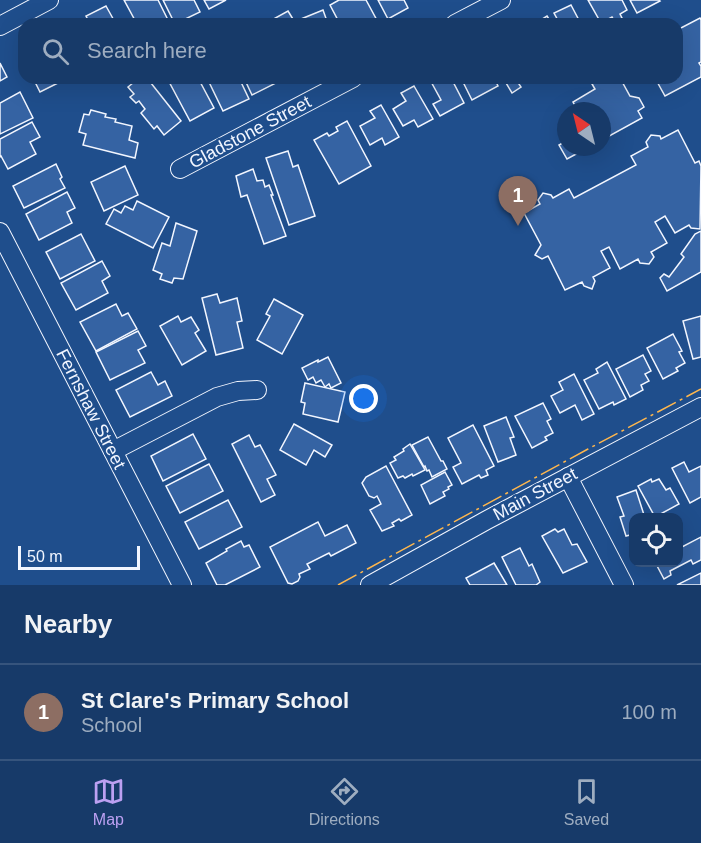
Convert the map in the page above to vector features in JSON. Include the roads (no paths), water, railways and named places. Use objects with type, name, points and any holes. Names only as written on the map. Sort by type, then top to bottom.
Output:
[{"type":"street","points":[[0,26],[49,0]]},
{"type":"street","points":[[466,18],[501,0]]},
{"type":"street","name":"Gladstone Street","points":[[180,169],[342,84]]},
{"type":"street","name":"Fernshaw Street","points":[[0,232],[182,585]]},
{"type":"street","points":[[113,452],[217,397],[238,391],[257,390]]},
{"type":"street","name":"Main Street","points":[[370,585],[392,580],[568,477],[701,407]]},
{"type":"street","points":[[568,477],[624,585]]},
{"type":"place","name":"St Clare's Primary School","points":[[518,226]]}]
